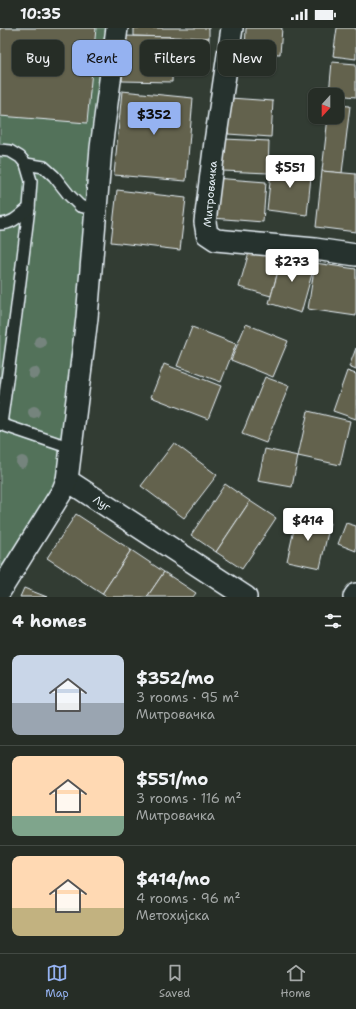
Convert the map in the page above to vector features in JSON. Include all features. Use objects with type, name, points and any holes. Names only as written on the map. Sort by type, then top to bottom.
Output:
[{"type":"street","points":[[0,591],[63,490],[67,480],[87,318],[101,148],[118,28]]},
{"type":"street","name":"Митровачка","points":[[232,28],[205,222],[207,234],[216,240],[315,249],[356,255]]},
{"type":"street","name":"Луг","points":[[67,480],[246,597]]},
{"type":"lane","points":[[0,150],[10,151],[20,157],[26,164],[31,181],[16,314],[0,424],[71,448]]},
{"type":"lane","points":[[26,164],[44,167],[54,176],[80,206],[96,210]]},
{"type":"lane","points":[[0,224],[14,221],[29,208]]},
{"type":"green space","points":[[0,28],[117,28],[116,40],[72,40],[72,76],[112,76],[67,480],[0,591]]},
{"type":"building","points":[[0,28],[96,28],[95,40],[72,40],[72,76],[91,76],[87,123],[0,116]]},
{"type":"building","points":[[134,28],[209,28],[209,38],[134,36]]},
{"type":"building","points":[[246,28],[282,28],[280,54],[276,54],[276,40],[246,40]]},
{"type":"building","points":[[337,28],[356,28],[356,59],[333,56]]},
{"type":"building","points":[[123,36],[173,37],[173,40],[140,40],[140,76],[172,76],[172,82],[122,81],[122,76],[132,76],[132,40],[123,40]]},
{"type":"building","points":[[184,37],[209,38],[209,40],[184,40]]},
{"type":"building","points":[[332,62],[356,64],[356,97],[344,96],[344,88],[330,88]]},
{"type":"building","points":[[122,91],[193,98],[186,181],[114,175]]},
{"type":"building","points":[[230,98],[273,101],[271,137],[228,134]]},
{"type":"building","points":[[344,106],[350,106],[342,173],[322,171],[327,124],[344,124]]},
{"type":"building","points":[[224,139],[269,141],[268,173],[223,171]]},
{"type":"building","points":[[272,163],[312,167],[307,215],[267,210]]},
{"type":"building","points":[[322,171],[356,174],[356,232],[316,227]]},
{"type":"building","points":[[214,178],[266,182],[263,222],[212,218]]},
{"type":"building","points":[[117,190],[186,198],[180,250],[111,242]]},
{"type":"building","points":[[251,245],[283,254],[271,296],[239,287]]},
{"type":"building","points":[[283,254],[315,263],[301,313],[269,303]]},
{"type":"building","points":[[315,263],[356,269],[356,316],[308,309]]},
{"type":"building","points":[[246,324],[288,341],[273,377],[231,360]]},
{"type":"building","points":[[192,327],[236,344],[221,382],[177,366]]},
{"type":"building","points":[[356,348],[356,370],[349,367]]},
{"type":"building","points":[[164,364],[221,386],[208,419],[151,397]]},
{"type":"building","points":[[347,371],[356,374],[356,419],[333,411]]},
{"type":"building","points":[[265,377],[289,386],[266,443],[242,434]]},
{"type":"building","points":[[308,411],[350,421],[340,465],[298,456]]},
{"type":"building","points":[[174,443],[217,475],[184,518],[141,486]]},
{"type":"building","points":[[265,449],[298,456],[292,487],[258,481]]},
{"type":"building","points":[[225,484],[250,501],[216,552],[191,535]]},
{"type":"building","points":[[250,501],[276,518],[242,569],[216,552]]},
{"type":"building","points":[[76,514],[131,550],[102,594],[47,558]]},
{"type":"building","points":[[297,516],[330,523],[320,568],[287,561]]},
{"type":"building","points":[[346,523],[356,526],[356,551],[338,544]]},
{"type":"building","points":[[131,550],[164,572],[147,597],[107,597],[102,594]]},
{"type":"building","points":[[164,572],[196,593],[193,597],[147,597]]},
{"type":"building","points":[[24,588],[47,597],[20,597]]}]
